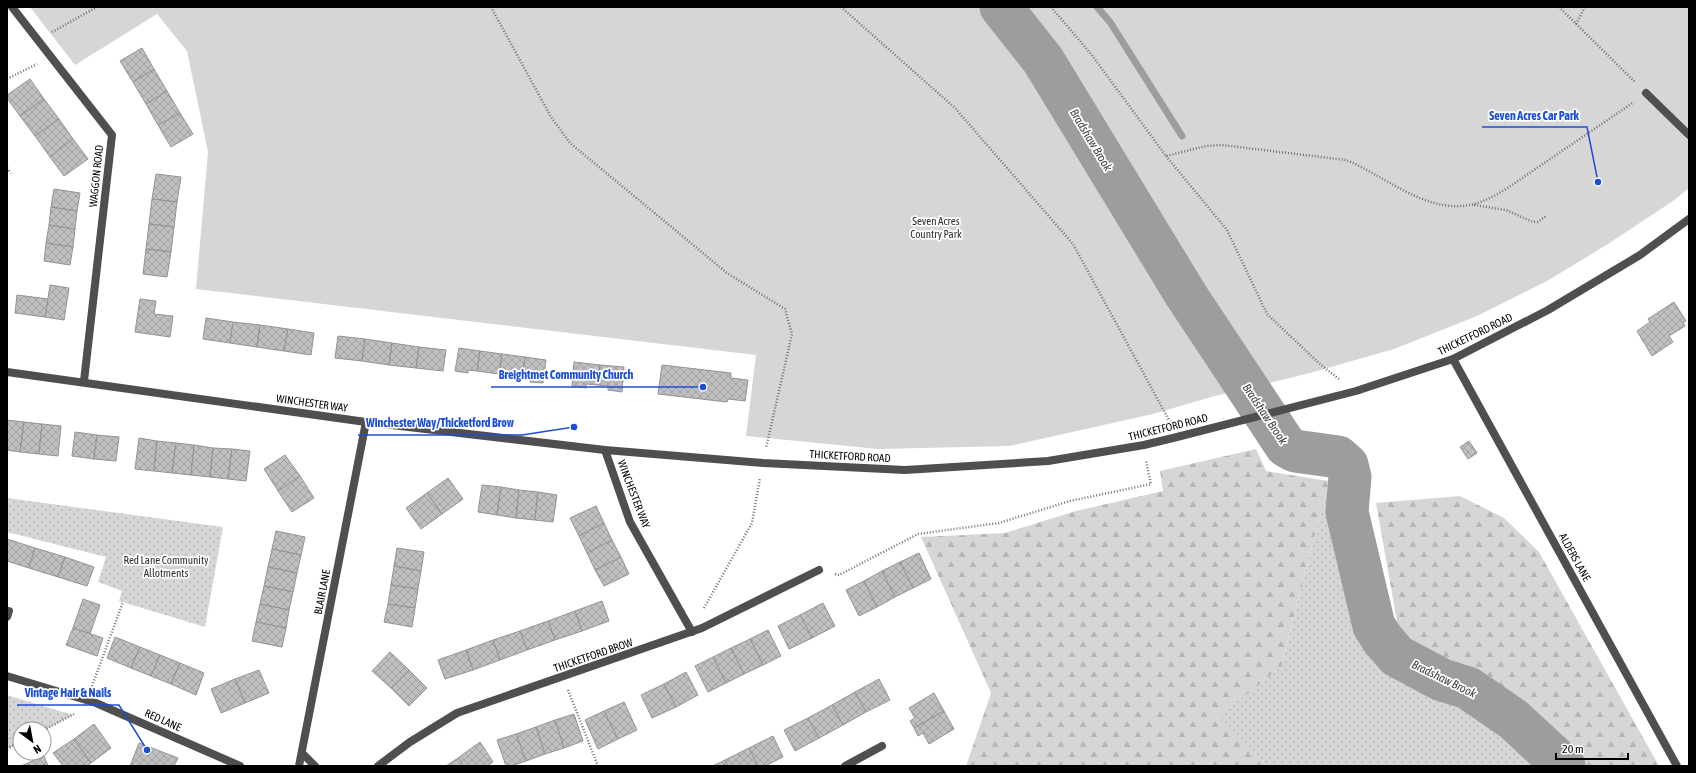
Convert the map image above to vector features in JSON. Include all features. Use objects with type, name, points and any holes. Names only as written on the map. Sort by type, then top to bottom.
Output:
[{"type":"street","name":"WAGGON ROAD","points":[[12,7],[112,135],[84,382]]},
{"type":"street","points":[[1646,93],[1689,135]]},
{"type":"street","name":"THICKETFORD ROAD","points":[[605,450],[762,463],[905,470],[1048,461],[1144,446],[1356,391],[1453,359],[1555,306],[1640,255],[1689,219]]},
{"type":"street","name":"ALDERS LANE","points":[[1453,359],[1677,766]]},
{"type":"street","name":"WINCHESTER WAY","points":[[7,372],[366,422],[605,450],[630,522],[692,632]]},
{"type":"street","name":"BLAIR LANE","points":[[299,766],[366,422]]},
{"type":"street","name":"THICKETFORD BROW","points":[[378,766],[410,742],[457,713],[692,632],[819,570]]},
{"type":"street","name":"RED LANE","points":[[7,676],[96,703],[240,766]]},
{"type":"street","points":[[846,766],[882,746]]},
{"type":"street","points":[[302,753],[315,766]]},
{"type":"path","points":[[37,39],[96,7]]},
{"type":"path","points":[[491,7],[550,117],[570,143],[727,274],[785,309],[792,334],[762,463],[752,523],[703,610],[702,628]]},
{"type":"path","points":[[841,7],[955,108],[1073,244],[1177,437]]},
{"type":"path","points":[[1051,7],[1091,54],[1166,156],[1227,230],[1268,314],[1321,365],[1356,391]]},
{"type":"path","points":[[1473,205],[1488,199],[1509,187],[1646,93],[1559,7]]},
{"type":"path","points":[[1576,24],[1585,7]]},
{"type":"path","points":[[7,79],[50,56]]},
{"type":"path","points":[[1166,156],[1206,146],[1222,145],[1346,160],[1364,167],[1417,198],[1453,207],[1473,205],[1506,210],[1534,222],[1538,222],[1546,216]]},
{"type":"path","points":[[7,168],[11,173]]},
{"type":"path","points":[[819,570],[839,575],[918,534],[1000,523],[1070,501],[1151,484],[1144,446]]},
{"type":"path","points":[[87,700],[123,602]]},
{"type":"path","points":[[562,677],[598,766]]},
{"type":"path","points":[[52,726],[96,703]]},
{"type":"green space","name":"Seven Acres Country Park","points":[[30,7],[1689,7],[1689,188],[1673,201],[1608,244],[1547,281],[1477,316],[1394,349],[1310,373],[1211,397],[1153,414],[1009,446],[878,449],[746,436],[756,355],[196,289],[208,152],[187,51],[157,14],[75,65]]},
{"type":"green space","points":[[1256,449],[1266,471],[1329,481],[1281,667],[1220,716],[1268,766],[966,766],[991,693],[921,537],[1005,533],[1076,511],[1163,491],[1160,471]]},
{"type":"green space","points":[[1329,481],[1354,624],[1395,670],[1502,732],[1537,766],[1268,766],[1219,716],[1281,667]]},
{"type":"green space","points":[[1460,496],[1504,518],[1539,552],[1659,766],[1582,766],[1522,709],[1477,676],[1401,644],[1376,503]]},
{"type":"green space","name":"Red Lane Community Allotments","points":[[7,498],[223,527],[205,627],[119,601],[122,591],[98,582],[106,557],[7,532]]},
{"type":"green space","points":[[7,695],[73,715],[52,726],[52,721],[12,721],[12,746],[7,749]]},
{"type":"building","points":[[142,48],[154,69],[133,82],[120,61]]},
{"type":"building","points":[[154,69],[167,91],[146,104],[133,82]]},
{"type":"building","points":[[30,79],[44,99],[20,116],[7,98],[7,95]]},
{"type":"building","points":[[167,91],[180,113],[158,125],[146,104]]},
{"type":"building","points":[[44,99],[59,119],[35,136],[20,116]]},
{"type":"building","points":[[180,113],[193,134],[171,147],[158,125]]},
{"type":"building","points":[[59,119],[73,139],[50,157],[35,136]]},
{"type":"building","points":[[73,139],[88,159],[64,176],[50,157]]},
{"type":"building","points":[[156,174],[181,177],[177,202],[152,199]]},
{"type":"building","points":[[54,189],[80,193],[77,211],[51,207]]},
{"type":"building","points":[[152,199],[177,202],[174,227],[149,224]]},
{"type":"building","points":[[51,207],[77,211],[75,229],[49,225]]},
{"type":"building","points":[[149,224],[174,227],[171,252],[146,249]]},
{"type":"building","points":[[49,225],[75,229],[73,247],[46,243]]},
{"type":"building","points":[[46,243],[73,247],[70,265],[44,261]]},
{"type":"building","points":[[146,249],[171,252],[167,277],[143,274]]},
{"type":"building","points":[[50,285],[69,288],[64,320],[45,317]]},
{"type":"building","points":[[17,295],[48,299],[45,317],[15,313]]},
{"type":"building","points":[[140,299],[156,301],[154,314],[173,316],[170,337],[135,332]]},
{"type":"building","points":[[1674,302],[1686,321],[1683,322],[1685,326],[1669,336],[1673,342],[1652,356],[1637,331],[1650,322],[1648,319]]},
{"type":"building","points":[[206,318],[233,322],[230,343],[203,339]]},
{"type":"building","points":[[233,322],[260,325],[257,347],[230,343]]},
{"type":"building","points":[[260,325],[288,329],[284,351],[257,347]]},
{"type":"building","points":[[288,329],[314,333],[311,355],[284,351]]},
{"type":"building","points":[[338,336],[365,339],[362,361],[335,358]]},
{"type":"building","points":[[365,339],[392,343],[389,365],[362,361]]},
{"type":"building","points":[[392,343],[419,347],[416,368],[389,365]]},
{"type":"building","points":[[419,347],[446,350],[443,371],[416,368]]},
{"type":"building","points":[[459,348],[480,351],[477,371],[468,370],[468,373],[455,371]]},
{"type":"building","points":[[480,351],[502,354],[499,374],[477,371]]},
{"type":"building","points":[[502,354],[525,357],[522,378],[499,374]]},
{"type":"building","points":[[525,357],[546,360],[543,383],[530,382],[530,379],[522,378]]},
{"type":"building","points":[[574,362],[600,365],[597,385],[586,384],[586,388],[572,386]]},
{"type":"building","points":[[600,365],[624,367],[622,392],[608,390],[608,386],[597,385]]},
{"type":"building","points":[[662,365],[731,373],[731,378],[748,380],[745,401],[728,399],[727,402],[658,394]]},
{"type":"building","points":[[7,420],[24,422],[20,452],[7,450]]},
{"type":"building","points":[[24,422],[42,424],[39,454],[20,452]]},
{"type":"building","points":[[42,424],[61,426],[58,456],[39,454]]},
{"type":"building","points":[[75,432],[97,435],[94,459],[72,456]]},
{"type":"building","points":[[97,435],[119,437],[116,461],[94,459]]},
{"type":"building","points":[[139,438],[157,441],[154,471],[135,469]]},
{"type":"building","points":[[157,441],[176,443],[172,473],[154,471]]},
{"type":"building","points":[[1469,441],[1477,453],[1468,459],[1460,447]]},
{"type":"building","points":[[176,443],[194,445],[191,475],[172,473]]},
{"type":"building","points":[[194,445],[213,448],[210,477],[191,475]]},
{"type":"building","points":[[213,448],[232,449],[228,479],[210,477]]},
{"type":"building","points":[[232,449],[250,451],[246,481],[228,479]]},
{"type":"building","points":[[285,455],[300,476],[278,491],[264,469]]},
{"type":"building","points":[[300,476],[314,498],[292,512],[278,491]]},
{"type":"building","points":[[448,478],[463,499],[442,514],[427,493]]},
{"type":"building","points":[[482,485],[501,487],[497,515],[478,512]]},
{"type":"building","points":[[501,487],[519,490],[516,518],[497,515]]},
{"type":"building","points":[[519,490],[538,492],[535,520],[516,518]]},
{"type":"building","points":[[538,492],[557,495],[553,522],[535,520]]},
{"type":"building","points":[[427,493],[442,514],[421,529],[406,508]]},
{"type":"building","points":[[596,506],[604,523],[579,536],[570,518]]},
{"type":"building","points":[[604,523],[612,540],[587,553],[579,536]]},
{"type":"building","points":[[276,531],[305,537],[301,555],[272,549]]},
{"type":"building","points":[[7,539],[35,548],[29,568],[7,561]]},
{"type":"building","points":[[612,540],[621,557],[595,570],[587,553]]},
{"type":"building","points":[[35,548],[65,557],[58,577],[29,568]]},
{"type":"building","points":[[397,548],[424,552],[421,571],[394,566]]},
{"type":"building","points":[[272,549],[301,555],[297,573],[268,567]]},
{"type":"building","points":[[919,553],[931,579],[913,588],[900,562]]},
{"type":"building","points":[[65,557],[94,567],[87,586],[58,577]]},
{"type":"building","points":[[621,557],[629,574],[604,586],[595,570]]},
{"type":"building","points":[[900,562],[913,588],[895,597],[882,571]]},
{"type":"building","points":[[394,566],[421,571],[418,589],[391,585]]},
{"type":"building","points":[[268,567],[297,573],[293,592],[264,586]]},
{"type":"building","points":[[882,571],[895,597],[877,607],[864,581]]},
{"type":"building","points":[[864,581],[877,607],[859,616],[846,590]]},
{"type":"building","points":[[391,585],[418,589],[415,608],[388,604]]},
{"type":"building","points":[[264,586],[293,592],[289,610],[260,604]]},
{"type":"building","points":[[83,599],[100,605],[90,634],[73,628]]},
{"type":"building","points":[[602,601],[609,621],[582,631],[575,611]]},
{"type":"building","points":[[823,603],[835,626],[812,638],[800,615]]},
{"type":"building","points":[[260,604],[289,610],[286,628],[256,622]]},
{"type":"building","points":[[388,604],[415,608],[412,627],[384,622]]},
{"type":"building","points":[[575,611],[582,631],[555,640],[548,621]]},
{"type":"building","points":[[800,615],[812,638],[789,649],[778,626]]},
{"type":"building","points":[[548,621],[555,640],[527,650],[520,631]]},
{"type":"building","points":[[256,622],[286,628],[282,647],[252,641]]},
{"type":"building","points":[[73,628],[103,638],[97,656],[66,645]]},
{"type":"building","points":[[768,630],[781,656],[763,665],[750,639]]},
{"type":"building","points":[[520,631],[527,650],[500,660],[493,640]]},
{"type":"building","points":[[115,637],[140,647],[131,668],[107,658]]},
{"type":"building","points":[[750,639],[763,665],[744,674],[731,648]]},
{"type":"building","points":[[493,640],[500,660],[473,670],[466,650]]},
{"type":"building","points":[[140,647],[160,655],[151,676],[131,668]]},
{"type":"building","points":[[731,648],[744,674],[726,683],[713,657]]},
{"type":"building","points":[[466,650],[473,670],[445,679],[438,660]]},
{"type":"building","points":[[390,652],[409,670],[391,688],[372,671]]},
{"type":"building","points":[[160,655],[180,663],[171,684],[151,676]]},
{"type":"building","points":[[713,657],[726,683],[708,692],[695,666]]},
{"type":"building","points":[[180,663],[204,673],[196,695],[171,684]]},
{"type":"building","points":[[259,670],[269,693],[245,703],[235,679]]},
{"type":"building","points":[[409,670],[427,688],[409,706],[391,688]]},
{"type":"building","points":[[686,672],[698,695],[676,707],[664,684]]},
{"type":"building","points":[[235,679],[245,703],[221,713],[211,689]]},
{"type":"building","points":[[879,679],[890,700],[866,712],[855,692]]},
{"type":"building","points":[[664,684],[676,707],[652,718],[641,695]]},
{"type":"building","points":[[855,692],[866,712],[843,725],[832,705]]},
{"type":"building","points":[[934,693],[944,711],[914,728],[910,721],[915,718],[909,708]]},
{"type":"building","points":[[624,702],[637,730],[618,739],[604,711]]},
{"type":"building","points":[[832,705],[843,725],[819,738],[808,718]]},
{"type":"building","points":[[604,711],[618,739],[598,749],[585,720]]},
{"type":"building","points":[[944,711],[954,729],[929,744],[923,733],[918,736],[914,728]]},
{"type":"building","points":[[574,714],[583,741],[564,748],[555,720]]},
{"type":"building","points":[[808,718],[819,738],[795,751],[784,730]]},
{"type":"building","points":[[555,720],[564,748],[545,754],[536,727]]},
{"type":"building","points":[[94,724],[111,748],[91,763],[74,739]]},
{"type":"building","points":[[536,727],[545,754],[526,761],[516,734]]},
{"type":"building","points":[[516,734],[526,761],[511,766],[506,766],[497,740]]},
{"type":"building","points":[[773,736],[783,757],[765,766],[758,766],[749,748]]},
{"type":"building","points":[[74,739],[91,763],[86,766],[63,766],[53,753]]},
{"type":"building","points":[[480,742],[493,762],[487,766],[464,766],[458,758]]},
{"type":"building","points":[[139,743],[178,758],[174,766],[130,766]]},
{"type":"building","points":[[749,748],[758,766],[728,766],[725,760]]},
{"type":"building","points":[[458,758],[464,766],[446,766]]},
{"type":"building","points":[[725,760],[728,766],[713,766]]},
{"type":"building","points":[[32,761],[46,761],[48,766],[21,766]]},
{"type":"waterway","name":"Bradshaw Brook","points":[[1001,7],[1043,60],[1186,295],[1286,446],[1295,451],[1338,457],[1347,465],[1350,477],[1347,512],[1374,626],[1383,640],[1397,656],[1442,680],[1468,688],[1513,719],[1564,766]]},
{"type":"waterway","points":[[1097,7],[1110,22],[1182,136]]},
{"type":"place","name":"Seven Acres Car Park","points":[[1598,182]]},
{"type":"place","name":"Breightmet Community Church","points":[[703,387]]},
{"type":"place","name":"Winchester Way/Thicketford Brow","points":[[574,427]]},
{"type":"place","name":"Vintage Hair & Nails","points":[[147,750]]}]
